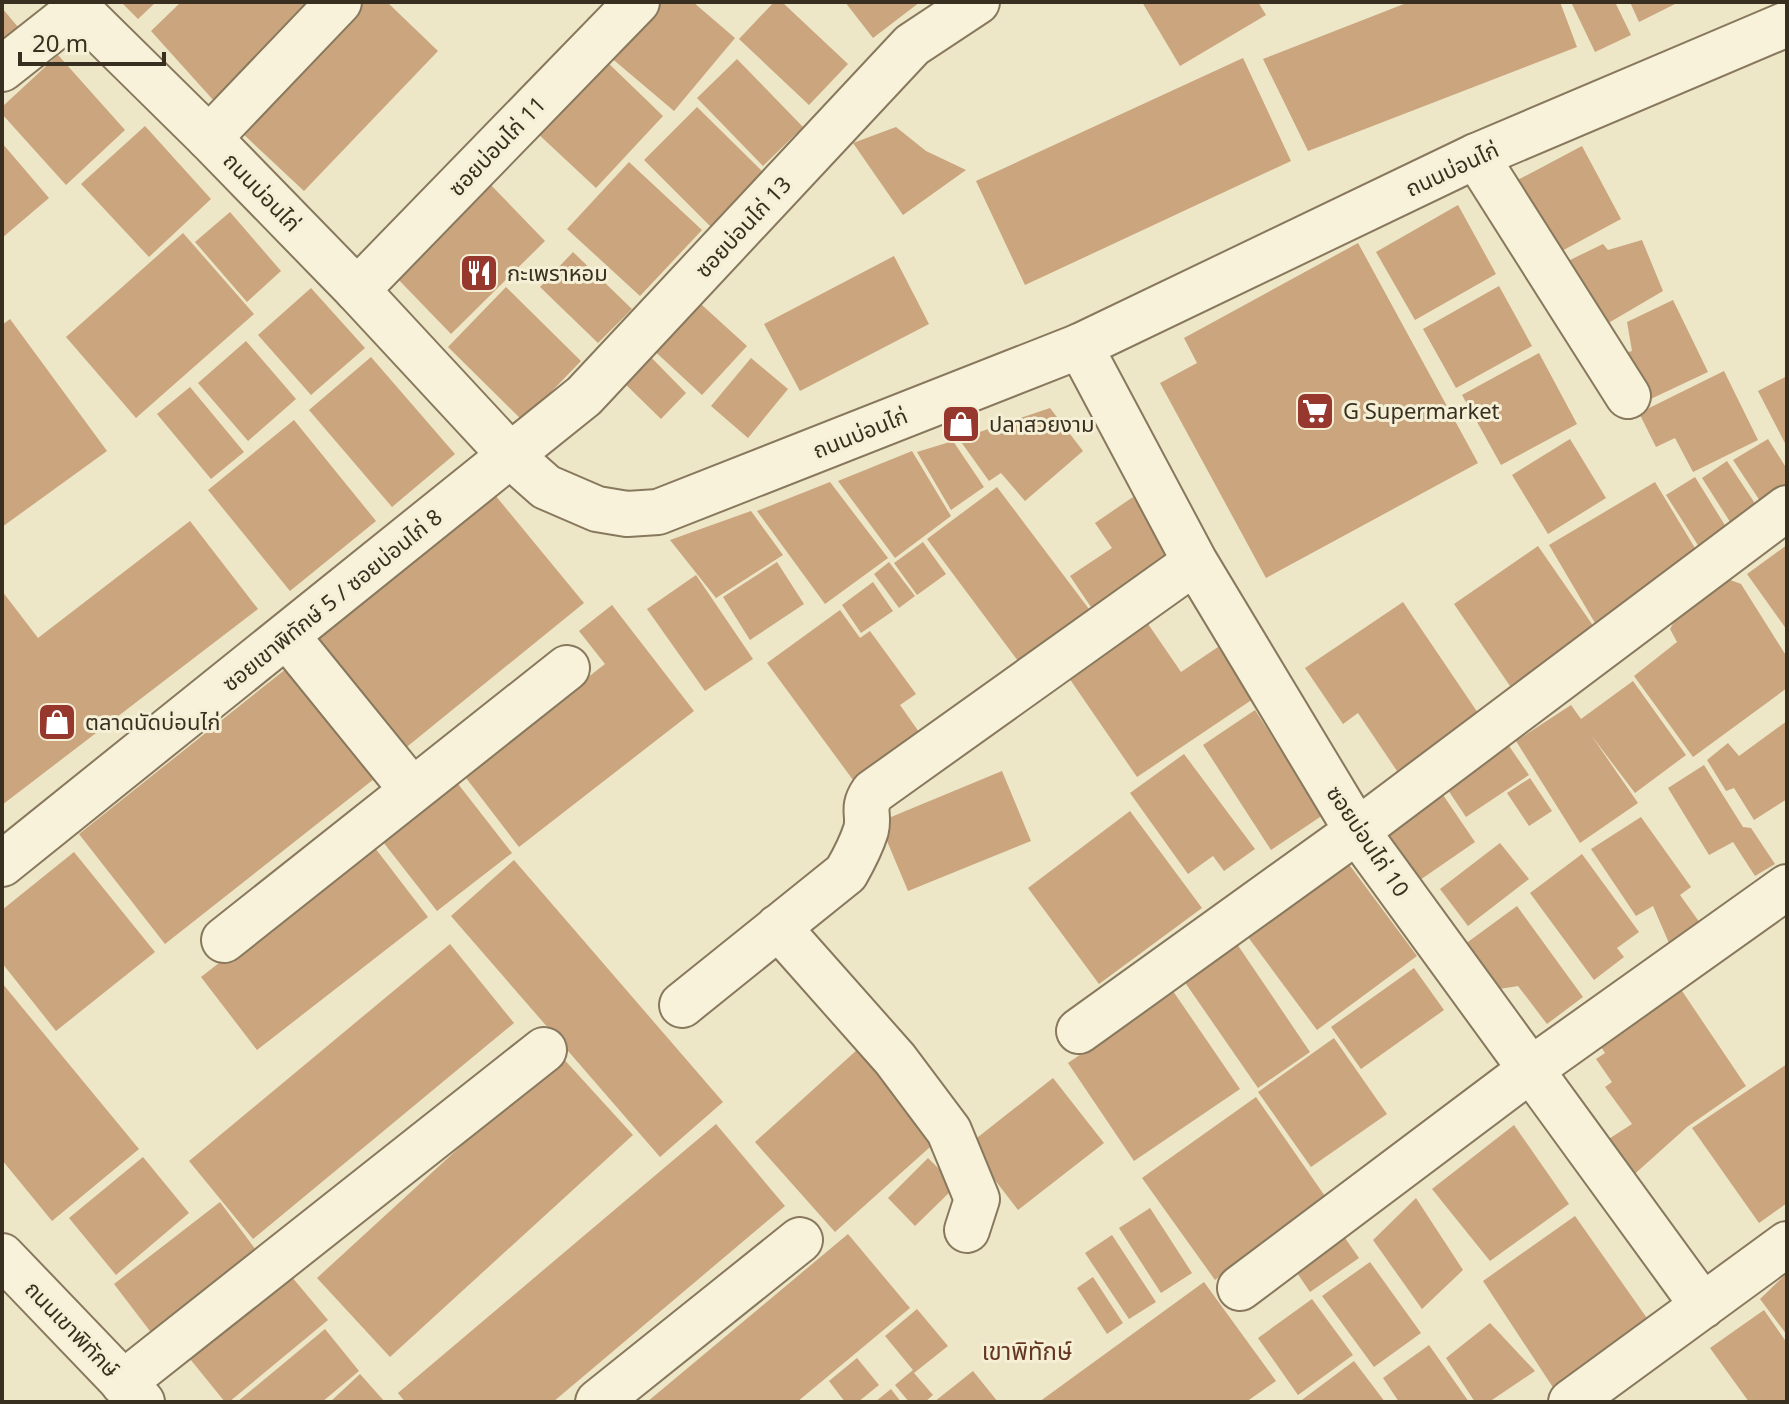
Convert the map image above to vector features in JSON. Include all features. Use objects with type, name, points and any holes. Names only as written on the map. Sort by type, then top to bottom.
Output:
[{"type":"street","points":[[209,138],[339,2]]},
{"type":"street","name":"ซอยบ่อนไก่ 11","points":[[357,290],[637,2]]},
{"type":"street","name":"ซอยบ่อนไก่ 13","points":[[511,456],[584,396],[912,45],[977,2]]},
{"type":"street","points":[[2,69],[75,6]]},
{"type":"street","name":"ถนนบ่อนไก่","points":[[75,6],[357,290],[511,456],[546,487],[597,509],[627,514],[658,512],[1080,346],[1476,156],[1786,27]]},
{"type":"street","points":[[1476,156],[1628,396]]},
{"type":"street","name":"ซอยบ่อนไก่ 10","points":[[1080,346],[1195,562],[1357,831],[1703,1306]]},
{"type":"street","name":"ซอยเขาพิทักษ์ 5 / ซอยบ่อนไก่ 8","points":[[2,864],[511,456]]},
{"type":"street","points":[[1079,1031],[1357,831],[1787,508]]},
{"type":"street","points":[[682,1005],[846,873],[860,849],[867,825],[865,809],[873,792],[1195,562]]},
{"type":"street","points":[[287,636],[412,790]]},
{"type":"street","points":[[224,940],[567,668]]},
{"type":"street","points":[[1240,1288],[1530,1070],[1787,887]]},
{"type":"street","points":[[778,927],[895,1059],[949,1131],[977,1199],[967,1230]]},
{"type":"street","points":[[133,1393],[544,1050]]},
{"type":"street","points":[[598,1402],[800,1240]]},
{"type":"street","points":[[1571,1402],[1787,1244]]},
{"type":"street","name":"ถนนเขาพิทักษ์","points":[[2,1256],[133,1393]]},
{"type":"building","points":[[121,2],[156,2],[138,19]]},
{"type":"building","points":[[181,2],[314,2],[215,102],[151,31]]},
{"type":"building","points":[[364,2],[387,2],[438,51],[304,191],[240,131]]},
{"type":"building","points":[[655,2],[693,2],[735,38],[674,111],[609,56]]},
{"type":"building","points":[[774,2],[782,2],[848,64],[809,105],[739,39]]},
{"type":"building","points":[[845,2],[920,2],[873,38]]},
{"type":"building","points":[[1142,2],[1258,2],[1266,15],[1180,66]]},
{"type":"building","points":[[1409,2],[1560,2],[1577,47],[1308,151],[1263,59]]},
{"type":"building","points":[[1571,2],[1615,2],[1631,35],[1595,52]]},
{"type":"building","points":[[1630,2],[1679,2],[1639,22]]},
{"type":"building","points":[[2,8],[23,33],[2,50]]},
{"type":"building","points":[[58,55],[125,130],[66,185],[2,114],[2,107]]},
{"type":"building","points":[[603,58],[663,116],[596,188],[535,131]]},
{"type":"building","points":[[1243,58],[1291,161],[1025,285],[976,181]]},
{"type":"building","points":[[737,59],[803,127],[763,166],[697,98]]},
{"type":"building","points":[[697,107],[765,174],[712,228],[644,160]]},
{"type":"building","points":[[145,126],[211,199],[149,257],[81,184]]},
{"type":"building","points":[[896,127],[926,151],[966,170],[903,215],[853,143]]},
{"type":"building","points":[[2,143],[49,198],[2,238]]},
{"type":"building","points":[[1582,146],[1621,219],[1534,266],[1495,192]]},
{"type":"building","points":[[629,162],[702,230],[640,296],[567,229]]},
{"type":"building","points":[[490,184],[545,241],[451,334],[396,277]]},
{"type":"building","points":[[1458,205],[1496,274],[1415,320],[1376,252]]},
{"type":"building","points":[[230,212],[281,271],[247,302],[195,242]]},
{"type":"building","points":[[183,233],[254,314],[136,418],[66,337]]},
{"type":"building","points":[[1642,240],[1663,291],[1605,325],[1537,276],[1603,244],[1608,250]]},
{"type":"building","points":[[1358,243],[1478,463],[1266,578],[1160,383],[1197,363],[1184,338]]},
{"type":"building","points":[[573,252],[632,309],[598,343],[540,287]]},
{"type":"building","points":[[894,256],[929,324],[800,391],[764,324]]},
{"type":"building","points":[[1499,286],[1532,346],[1456,388],[1423,329]]},
{"type":"building","points":[[506,287],[581,361],[523,421],[448,347]]},
{"type":"building","points":[[311,288],[365,348],[311,395],[258,335]]},
{"type":"building","points":[[692,296],[747,346],[702,395],[648,345]]},
{"type":"building","points":[[1673,300],[1708,372],[1623,412],[1612,356],[1632,351],[1627,322]]},
{"type":"building","points":[[10,319],[107,451],[2,527],[2,325]]},
{"type":"building","points":[[246,341],[296,399],[248,441],[198,383]]},
{"type":"building","points":[[642,348],[686,393],[661,419],[616,375]]},
{"type":"building","points":[[1539,353],[1577,424],[1501,465],[1462,395]]},
{"type":"building","points":[[371,357],[455,454],[392,507],[309,410]]},
{"type":"building","points":[[751,358],[788,389],[748,438],[711,406]]},
{"type":"building","points":[[1724,371],[1758,440],[1693,472],[1675,438],[1656,447],[1639,413]]},
{"type":"building","points":[[1787,376],[1787,447],[1758,391]]},
{"type":"building","points":[[190,387],[244,452],[211,479],[157,414]]},
{"type":"building","points":[[1050,408],[1083,451],[1025,501],[1001,473],[989,481],[959,439]]},
{"type":"building","points":[[294,420],[376,521],[290,591],[208,490]]},
{"type":"building","points":[[1570,439],[1606,498],[1548,534],[1512,475]]},
{"type":"building","points":[[1768,439],[1787,469],[1787,492],[1764,507],[1733,460]]},
{"type":"building","points":[[953,441],[984,487],[951,510],[917,452]]},
{"type":"building","points":[[912,451],[951,516],[895,558],[838,481]]},
{"type":"building","points":[[1727,461],[1760,511],[1734,528],[1702,478]]},
{"type":"building","points":[[1695,477],[1731,535],[1703,553],[1666,495]]},
{"type":"building","points":[[830,482],[888,558],[825,604],[757,511]]},
{"type":"building","points":[[1655,482],[1701,558],[1595,623],[1549,545]]},
{"type":"building","points":[[997,487],[1092,613],[1021,665],[927,539]]},
{"type":"building","points":[[495,495],[584,603],[403,750],[315,642]]},
{"type":"building","points":[[1133,497],[1172,556],[1093,610],[1070,576],[1112,548],[1095,523]]},
{"type":"building","points":[[751,511],[783,555],[716,598],[670,540]]},
{"type":"building","name":"ตลาดนัดบ่อนไก่","points":[[190,521],[258,609],[2,805],[2,591],[38,638]]},
{"type":"building","points":[[923,542],[946,574],[917,595],[894,563]]},
{"type":"building","points":[[1787,545],[1787,630],[1747,574]]},
{"type":"building","points":[[1538,546],[1594,627],[1510,686],[1454,604]]},
{"type":"building","points":[[777,562],[804,604],[750,640],[723,597]]},
{"type":"building","points":[[889,562],[915,596],[899,608],[874,574]]},
{"type":"building","points":[[696,575],[753,659],[705,691],[647,609]]},
{"type":"building","points":[[1725,578],[1741,584],[1787,657],[1787,688],[1693,757],[1634,676],[1677,642],[1670,629],[1683,605]]},
{"type":"building","points":[[873,582],[893,611],[861,633],[842,605]]},
{"type":"building","points":[[1403,602],[1480,716],[1397,771],[1358,713],[1343,724],[1305,668]]},
{"type":"building","points":[[612,605],[694,711],[519,847],[463,774],[605,664],[579,631]]},
{"type":"building","points":[[840,610],[860,638],[870,631],[916,694],[900,705],[919,732],[853,780],[767,663]]},
{"type":"building","points":[[1146,621],[1181,672],[1218,647],[1253,699],[1137,777],[1067,675]]},
{"type":"building","points":[[287,668],[374,779],[165,944],[79,834]]},
{"type":"building","points":[[1633,681],[1686,755],[1635,793],[1591,735],[1638,803],[1580,843],[1516,741],[1571,705],[1581,719]]},
{"type":"building","points":[[1255,710],[1323,815],[1271,850],[1203,745]]},
{"type":"building","points":[[1787,721],[1787,799],[1754,820],[1734,788],[1726,791],[1707,760],[1728,743],[1739,756]]},
{"type":"building","points":[[1509,746],[1529,775],[1466,817],[1446,787]]},
{"type":"building","points":[[1184,754],[1255,849],[1224,871],[1213,856],[1188,874],[1130,793]]},
{"type":"building","points":[[1704,765],[1743,827],[1751,828],[1775,864],[1755,876],[1733,842],[1709,855],[1668,788]]},
{"type":"building","points":[[1002,771],[1031,841],[908,891],[879,822]]},
{"type":"building","points":[[1530,778],[1552,811],[1529,826],[1507,793]]},
{"type":"building","points":[[455,780],[512,853],[437,911],[380,838]]},
{"type":"building","points":[[1441,792],[1475,842],[1420,880],[1386,830]]},
{"type":"building","points":[[1130,811],[1202,908],[1099,984],[1028,888]]},
{"type":"building","points":[[1641,817],[1691,887],[1680,895],[1700,923],[1669,943],[1653,906],[1636,916],[1591,849]]},
{"type":"building","points":[[1500,843],[1529,879],[1468,926],[1440,889]]},
{"type":"building","points":[[372,844],[428,917],[257,1050],[201,977]]},
{"type":"building","points":[[74,852],[155,952],[56,1031],[2,963],[2,910]]},
{"type":"building","points":[[1582,854],[1639,932],[1617,948],[1624,957],[1594,980],[1530,893]]},
{"type":"building","points":[[514,860],[723,1102],[660,1157],[451,916]]},
{"type":"building","points":[[1348,863],[1417,956],[1317,1030],[1248,937]]},
{"type":"building","points":[[1517,906],[1583,997],[1547,1024],[1518,986],[1493,990],[1461,947]]},
{"type":"building","points":[[450,944],[514,1023],[253,1239],[189,1161]]},
{"type":"building","points":[[1237,944],[1310,1052],[1258,1088],[1184,981]]},
{"type":"building","points":[[1414,968],[1444,1010],[1361,1069],[1331,1027]]},
{"type":"building","points":[[1676,982],[1746,1086],[1687,1127],[1629,1179],[1604,1142],[1632,1124],[1605,1087],[1612,1082],[1596,1059],[1605,1053],[1594,1036]]},
{"type":"building","points":[[2,983],[139,1149],[52,1221],[2,1160]]},
{"type":"building","points":[[1173,991],[1240,1089],[1134,1161],[1068,1063]]},
{"type":"building","points":[[1334,1038],[1387,1114],[1311,1167],[1258,1092]]},
{"type":"building","points":[[858,1049],[939,1139],[835,1232],[755,1142]]},
{"type":"building","points":[[560,1055],[633,1135],[390,1357],[317,1278]]},
{"type":"building","points":[[1787,1064],[1787,1203],[1759,1223],[1692,1128]]},
{"type":"building","points":[[1053,1078],[1104,1143],[1018,1210],[968,1145]]},
{"type":"building","points":[[1256,1097],[1327,1199],[1215,1280],[1142,1178]]},
{"type":"building","points":[[716,1124],[785,1206],[553,1402],[405,1402],[398,1393]]},
{"type":"building","points":[[1514,1125],[1569,1204],[1490,1261],[1432,1189]]},
{"type":"building","points":[[143,1157],[189,1213],[116,1275],[69,1218]]},
{"type":"building","points":[[928,1158],[956,1186],[915,1226],[888,1198]]},
{"type":"building","points":[[1416,1198],[1463,1270],[1422,1309],[1373,1240]]},
{"type":"building","points":[[220,1202],[262,1258],[156,1339],[114,1284]]},
{"type":"building","points":[[1150,1208],[1192,1273],[1161,1293],[1119,1228]]},
{"type":"building","points":[[1575,1216],[1649,1321],[1556,1392],[1483,1281]]},
{"type":"building","points":[[1338,1228],[1359,1258],[1310,1292],[1289,1261]]},
{"type":"building","points":[[848,1234],[910,1308],[797,1402],[647,1402]]},
{"type":"building","points":[[1112,1235],[1156,1302],[1129,1319],[1085,1253]]},
{"type":"building","points":[[1370,1262],[1421,1333],[1374,1367],[1322,1296]]},
{"type":"building","points":[[286,1270],[328,1320],[229,1402],[225,1402],[186,1354]]},
{"type":"building","points":[[1787,1273],[1787,1335],[1760,1299]]},
{"type":"building","points":[[1093,1277],[1123,1323],[1107,1334],[1077,1288]]},
{"type":"building","points":[[1204,1282],[1276,1381],[1246,1402],[1039,1402]]},
{"type":"building","points":[[1312,1299],[1353,1355],[1298,1395],[1258,1338]]},
{"type":"building","points":[[917,1309],[948,1346],[914,1373],[933,1395],[925,1402],[909,1402],[895,1385],[913,1370],[885,1336]]},
{"type":"building","points":[[1764,1310],[1787,1343],[1787,1402],[1749,1402],[1710,1348]]},
{"type":"building","points":[[1490,1323],[1535,1371],[1489,1402],[1475,1402],[1446,1358]]},
{"type":"building","points":[[325,1329],[359,1371],[322,1402],[237,1402]]},
{"type":"building","points":[[1429,1345],[1469,1402],[1399,1402],[1383,1378]]},
{"type":"building","points":[[857,1358],[879,1385],[858,1402],[845,1402],[829,1381]]},
{"type":"building","points":[[1354,1361],[1385,1402],[1299,1402]]},
{"type":"building","points":[[973,1371],[998,1402],[934,1402]]},
{"type":"building","points":[[360,1374],[385,1402],[330,1402]]},
{"type":"building","points":[[891,1389],[901,1402],[875,1402]]},
{"type":"place","name":"กะเพราหอม","points":[[479,273]]},
{"type":"place","name":"G Supermarket","points":[[1315,411]]},
{"type":"place","name":"ปลาสวยงาม","points":[[961,424]]},
{"type":"place","name":"ตลาดนัดบ่อนไก่","points":[[57,722]]},
{"type":"district","name":"เขาพิทักษ์","points":[[1027,1352]]}]
